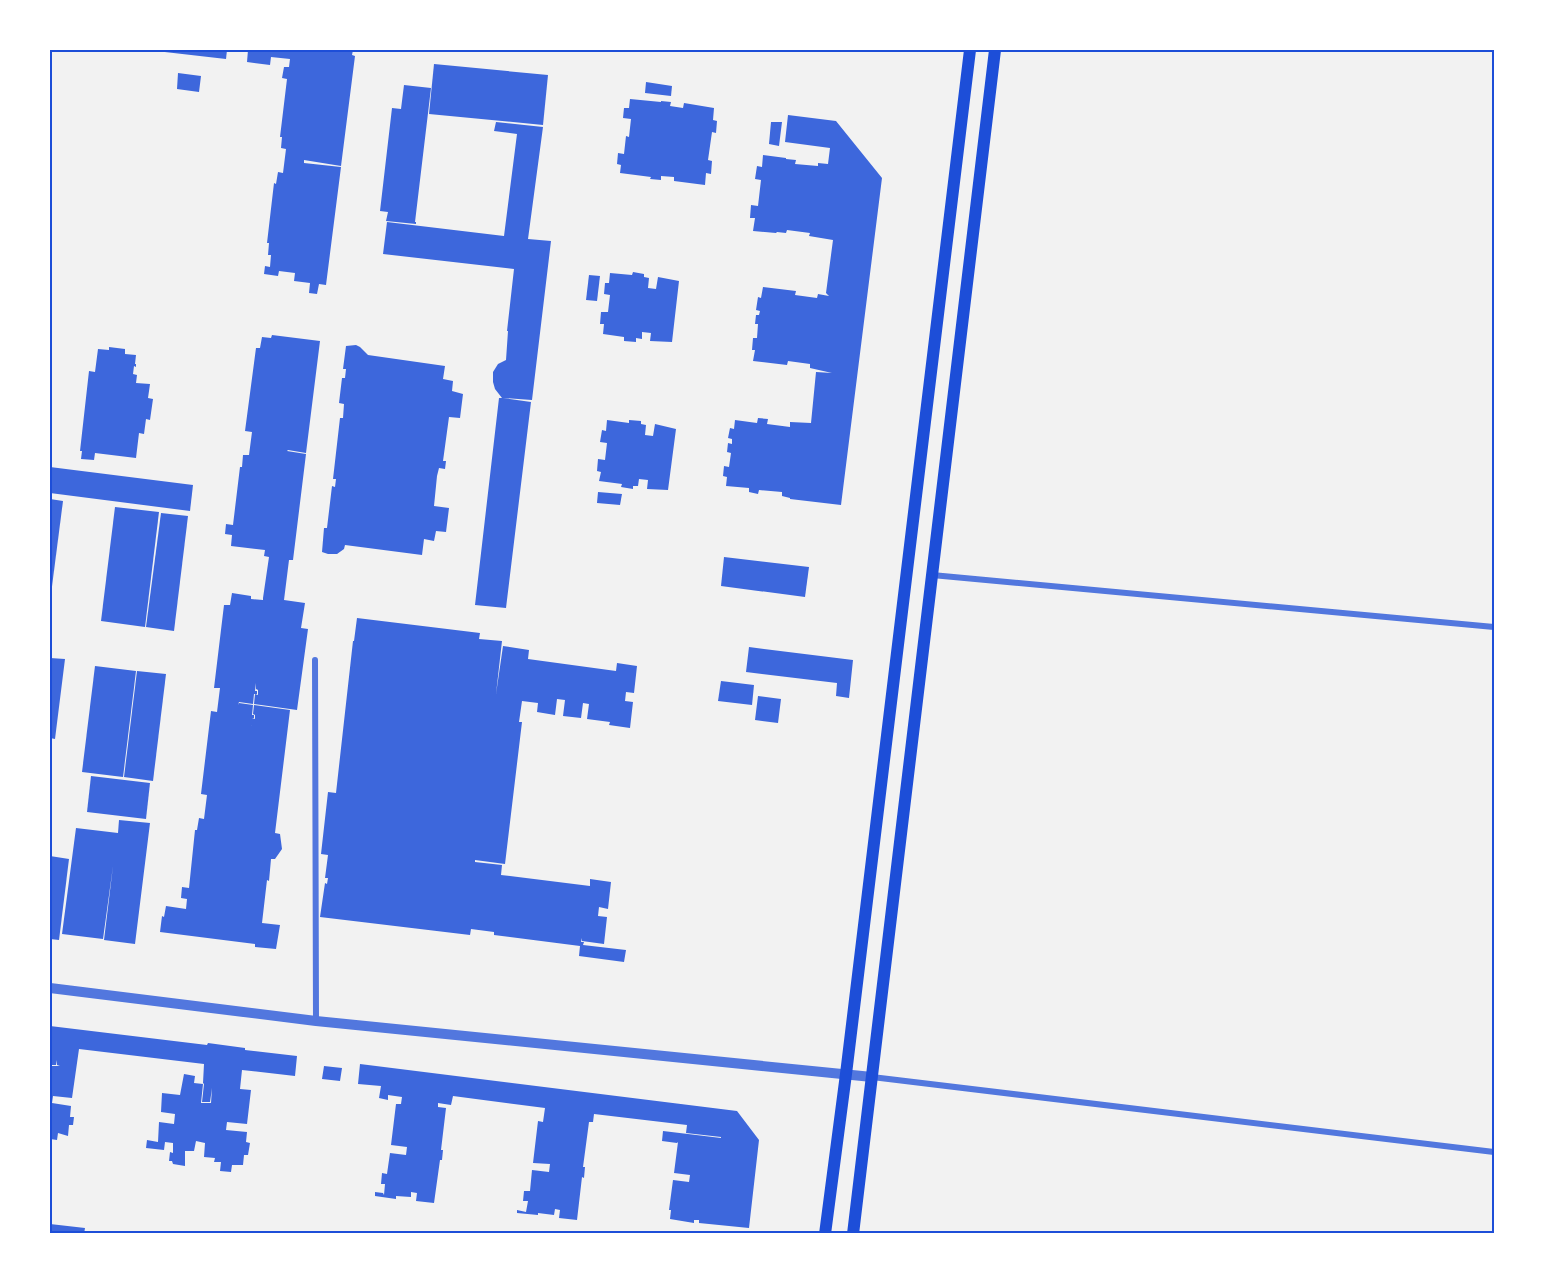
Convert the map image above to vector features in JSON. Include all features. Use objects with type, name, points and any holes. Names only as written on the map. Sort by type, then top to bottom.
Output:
[{"type":"main road","points":[[825,1233],[970,50]]},
{"type":"main road","points":[[853,1233],[995,50]]},
{"type":"street","points":[[932,576],[1494,627]]},
{"type":"street","points":[[315,660],[316,1021]]},
{"type":"street","points":[[50,988],[316,1021],[846,1074],[1494,1152]]},
{"type":"building","points":[[156,50],[227,50],[226,59]]},
{"type":"building","points":[[248,50],[353,50],[352,55],[355,56],[341,166],[304,160],[304,163],[341,167],[326,285],[319,284],[317,294],[309,293],[310,283],[294,281],[295,273],[279,271],[278,276],[264,274],[265,266],[270,267],[271,255],[268,255],[269,243],[267,243],[274,183],[276,184],[278,172],[283,173],[286,149],[281,148],[282,137],[280,137],[287,79],[282,78],[284,67],[289,67],[290,59],[271,57],[270,65],[247,62]]},
{"type":"building","points":[[434,64],[548,75],[543,125],[429,114]]},
{"type":"building","points":[[178,73],[201,76],[199,92],[177,89]]},
{"type":"building","points":[[646,82],[672,86],[671,96],[645,93]]},
{"type":"building","points":[[404,85],[431,88],[416,224],[386,221],[388,212],[380,211],[392,108],[401,109]]},
{"type":"building","points":[[630,99],[671,102],[670,106],[683,108],[684,103],[714,108],[713,120],[717,121],[716,133],[712,132],[708,160],[712,161],[711,174],[706,173],[705,185],[674,181],[674,177],[661,176],[661,180],[620,173],[621,165],[617,164],[618,153],[624,154],[631,119],[623,118],[624,108],[629,108]]},
{"type":"building","points":[[788,115],[836,121],[882,178],[841,505],[790,499],[782,496],[782,492],[759,490],[758,494],[749,492],[749,488],[726,486],[727,477],[723,476],[724,466],[729,467],[731,453],[727,452],[728,443],[732,444],[732,439],[728,438],[730,428],[734,429],[735,420],[757,423],[758,418],[768,419],[767,424],[790,427],[790,422],[811,423],[816,372],[832,373],[810,368],[810,364],[788,361],[787,365],[753,361],[755,350],[752,350],[753,338],[757,338],[758,324],[755,324],[756,315],[759,315],[760,311],[756,310],[758,297],[761,298],[763,287],[796,291],[795,295],[817,298],[818,294],[829,296],[826,293],[833,240],[809,236],[810,233],[787,230],[786,233],[753,231],[755,218],[750,218],[751,205],[758,206],[761,180],[755,179],[757,166],[762,167],[763,155],[796,160],[795,164],[818,166],[818,163],[828,164],[830,148],[785,142]]},
{"type":"building","points":[[496,122],[543,127],[528,239],[551,241],[532,400],[503,398],[531,402],[506,608],[475,605],[499,398],[502,398],[495,389],[493,372],[498,364],[506,360],[514,269],[383,254],[387,222],[504,236],[517,134],[494,131]]},
{"type":"building","points":[[771,122],[782,122],[779,146],[769,144]]},
{"type":"building","points":[[633,272],[644,274],[644,277],[649,278],[648,288],[656,289],[658,277],[679,281],[672,342],[650,341],[651,333],[642,332],[642,339],[636,338],[636,342],[624,341],[624,337],[603,334],[604,324],[600,324],[601,312],[608,312],[610,295],[604,294],[605,283],[609,283],[610,273],[632,275]]},
{"type":"building","points":[[589,275],[600,276],[597,301],[586,300]]},
{"type":"building","points":[[272,335],[320,341],[306,453],[287,451],[306,454],[293,560],[289,560],[284,600],[305,603],[301,628],[308,629],[297,710],[254,704],[254,694],[253,704],[239,702],[238,705],[239,703],[253,705],[252,715],[254,718],[252,718],[255,719],[254,705],[290,710],[275,833],[280,834],[282,849],[275,859],[271,859],[262,923],[280,925],[276,949],[255,947],[255,944],[160,932],[166,906],[186,909],[187,899],[181,898],[182,887],[189,888],[195,830],[197,830],[199,818],[204,819],[207,795],[201,794],[211,711],[217,712],[220,688],[214,688],[224,605],[230,605],[232,593],[263,600],[269,557],[264,556],[265,550],[231,546],[232,535],[225,534],[226,524],[233,525],[243,455],[249,455],[252,432],[245,431],[256,348],[260,348],[262,337],[271,338]]},
{"type":"building","points":[[356,345],[368,355],[445,366],[443,379],[453,381],[452,391],[463,394],[460,418],[449,417],[443,461],[446,461],[445,469],[439,468],[437,476],[434,506],[449,508],[446,532],[436,531],[434,541],[424,539],[422,555],[345,545],[344,549],[337,554],[322,552],[332,486],[335,487],[336,479],[333,479],[340,418],[343,418],[344,404],[339,403],[342,378],[345,378],[346,369],[343,369],[346,346]]},
{"type":"building","points":[[109,347],[125,349],[125,354],[136,355],[136,367],[134,366],[133,374],[137,375],[136,383],[150,384],[148,398],[153,399],[150,420],[146,419],[144,434],[139,433],[136,458],[95,453],[94,460],[81,459],[89,371],[95,372],[98,349],[109,350]]},
{"type":"building","points":[[607,420],[629,423],[629,420],[641,421],[641,424],[646,425],[645,435],[653,436],[655,424],[676,429],[668,490],[647,489],[648,480],[639,479],[638,486],[633,486],[633,489],[621,487],[622,484],[599,481],[601,472],[597,471],[598,459],[605,460],[607,443],[600,442],[602,430],[606,431]]},
{"type":"building","points":[[50,467],[193,485],[190,511],[50,493]]},
{"type":"building","points":[[598,492],[622,494],[620,505],[597,503]]},
{"type":"building","points":[[50,499],[63,501],[51,594],[50,594]]},
{"type":"building","points":[[115,507],[159,512],[145,627],[101,621]]},
{"type":"building","points":[[161,513],[188,516],[174,631],[146,627]]},
{"type":"building","points":[[724,557],[809,567],[805,597],[721,586]]},
{"type":"building","points":[[357,618],[480,633],[479,639],[502,641],[496,694],[503,646],[529,650],[528,659],[616,671],[617,663],[637,666],[634,693],[626,692],[625,701],[633,702],[630,728],[587,719],[589,704],[583,703],[581,718],[563,716],[565,700],[557,699],[555,715],[537,712],[538,703],[522,701],[519,722],[522,722],[505,864],[475,860],[475,862],[502,865],[501,875],[590,886],[590,879],[611,882],[608,909],[599,907],[598,916],[607,917],[604,944],[582,941],[582,938],[581,942],[584,942],[583,945],[626,950],[624,962],[579,956],[580,946],[494,935],[494,932],[471,929],[470,935],[320,917],[325,883],[327,884],[328,878],[325,878],[328,855],[321,854],[328,792],[336,793]]},
{"type":"building","points":[[749,647],[853,660],[849,698],[836,696],[837,683],[746,672]]},
{"type":"building","points":[[50,658],[65,659],[55,739],[50,738]]},
{"type":"building","points":[[95,666],[136,671],[123,777],[82,772]]},
{"type":"building","points":[[137,671],[166,674],[153,781],[124,777]]},
{"type":"building","points":[[721,681],[754,685],[752,705],[718,701]]},
{"type":"building","points":[[758,696],[781,699],[778,723],[755,720]]},
{"type":"building","points":[[91,776],[150,783],[146,819],[87,812]]},
{"type":"building","points":[[119,820],[150,823],[135,944],[104,940],[113,866],[103,939],[62,934],[76,828],[118,833]]},
{"type":"building","points":[[50,856],[69,859],[59,940],[50,939]]},
{"type":"building","points":[[50,1026],[207,1045],[208,1043],[297,1056],[295,1076],[242,1070],[240,1089],[251,1090],[247,1124],[227,1122],[226,1130],[247,1132],[246,1142],[250,1143],[248,1155],[244,1155],[243,1165],[232,1165],[231,1172],[220,1171],[221,1162],[214,1162],[215,1158],[204,1157],[205,1143],[196,1141],[194,1151],[185,1151],[185,1166],[169,1161],[170,1152],[173,1153],[173,1143],[165,1142],[164,1150],[146,1148],[147,1140],[158,1142],[159,1122],[174,1124],[175,1114],[161,1112],[162,1093],[180,1095],[184,1074],[195,1076],[194,1083],[203,1084],[201,1103],[211,1103],[212,1088],[210,1102],[202,1102],[204,1084],[204,1064],[79,1049],[72,1098],[53,1096],[52,1103],[71,1106],[70,1117],[74,1117],[73,1125],[69,1125],[68,1136],[58,1133],[57,1140],[50,1139],[50,1066],[60,1066],[57,1065],[56,1060],[56,1065],[50,1065]]},
{"type":"building","points":[[360,1064],[737,1111],[759,1140],[749,1228],[699,1223],[699,1220],[694,1220],[694,1223],[670,1219],[673,1180],[689,1182],[690,1175],[674,1173],[678,1142],[662,1141],[663,1131],[721,1137],[686,1133],[687,1125],[594,1114],[593,1122],[589,1122],[583,1167],[585,1167],[584,1178],[582,1177],[577,1220],[559,1218],[560,1210],[555,1209],[554,1215],[517,1213],[517,1210],[526,1212],[528,1201],[523,1201],[524,1191],[530,1191],[532,1170],[549,1172],[550,1164],[533,1163],[538,1121],[543,1122],[545,1108],[453,1096],[451,1105],[438,1103],[438,1107],[446,1108],[442,1160],[440,1160],[434,1203],[416,1201],[417,1193],[411,1192],[411,1197],[396,1196],[396,1199],[375,1196],[375,1192],[384,1195],[385,1184],[381,1184],[382,1173],[387,1174],[390,1153],[406,1155],[407,1147],[391,1145],[396,1104],[401,1104],[402,1097],[388,1095],[388,1100],[379,1098],[381,1086],[358,1084]]},
{"type":"building","points":[[324,1066],[342,1068],[340,1081],[322,1079]]},
{"type":"building","points":[[50,1224],[85,1228],[84,1234],[50,1234]]}]
